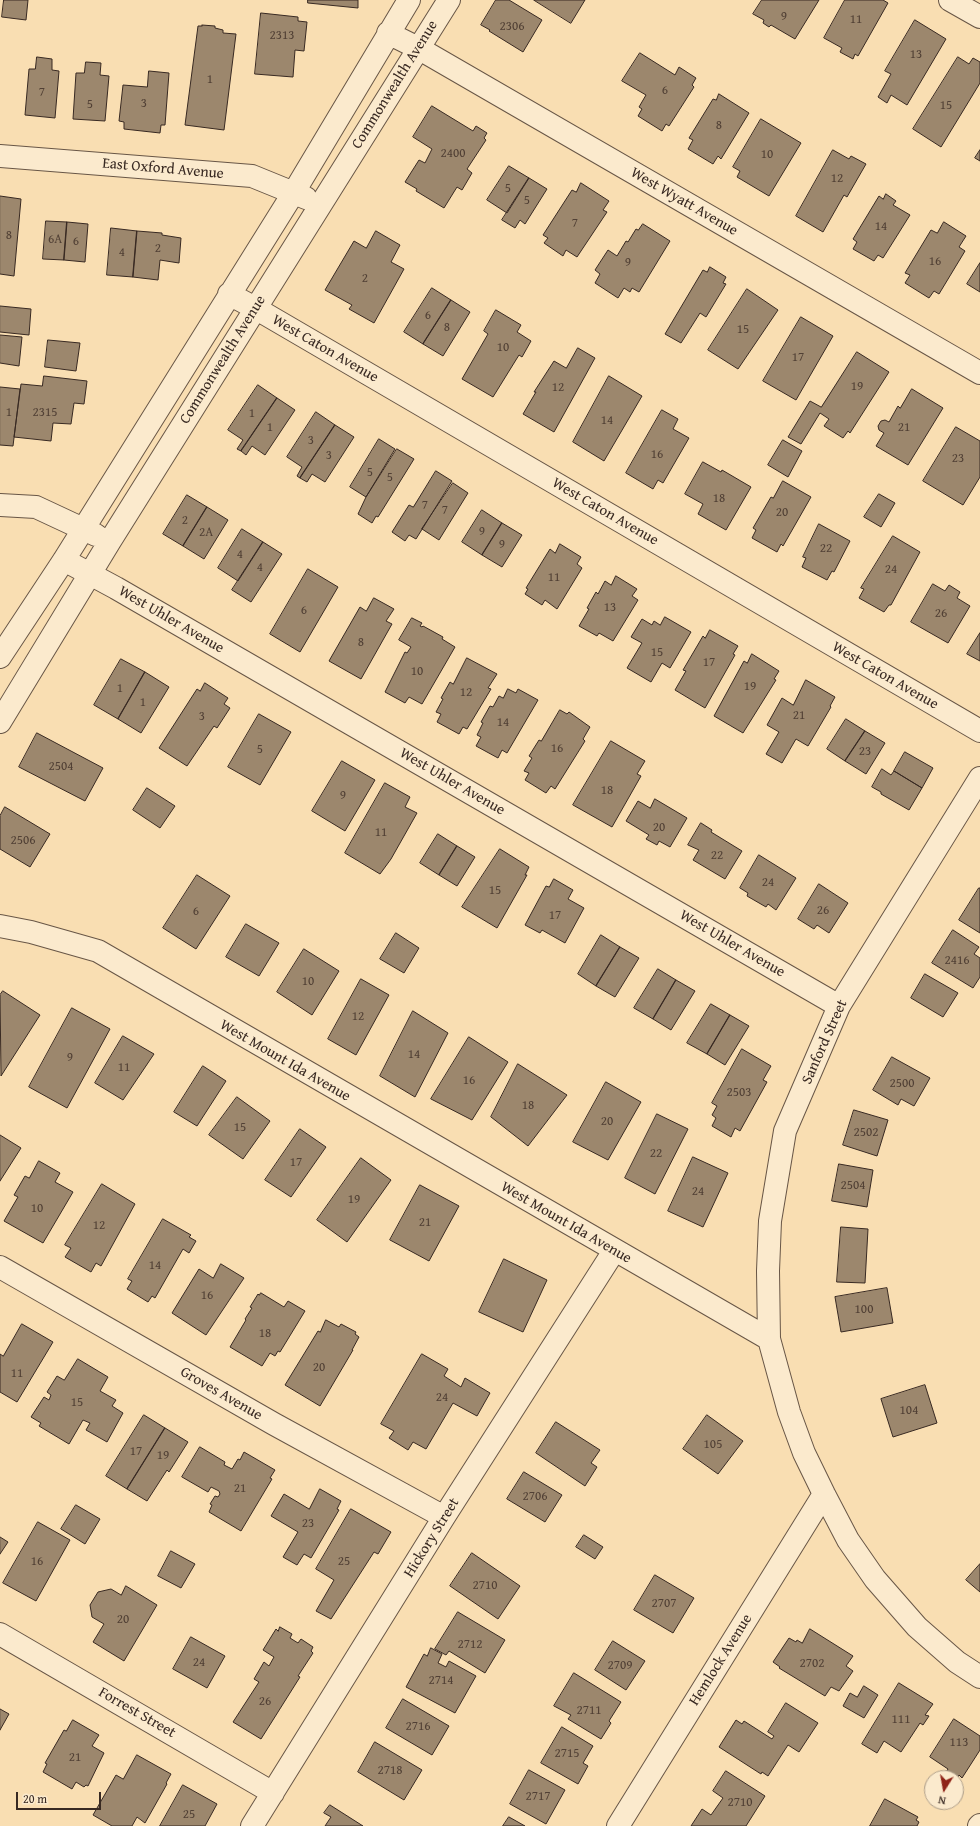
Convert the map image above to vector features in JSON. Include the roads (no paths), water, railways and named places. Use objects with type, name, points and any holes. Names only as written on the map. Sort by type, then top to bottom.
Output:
[{"type":"street","name":"Commonwealth Avenue","points":[[0,657],[64,560],[294,192],[409,0]]},
{"type":"street","name":"Commonwealth Avenue","points":[[0,722],[110,541],[449,0]]},
{"type":"street","points":[[950,0],[980,17]]},
{"type":"street","name":"West Wyatt Avenue","points":[[388,33],[418,48],[980,373]]},
{"type":"street","name":"East Oxford Avenue","points":[[0,156],[252,176],[320,204]]},
{"type":"street","name":"West Caton Avenue","points":[[229,294],[980,731]]},
{"type":"street","points":[[0,505],[36,507],[110,541]]},
{"type":"street","name":"West Uhler Avenue","points":[[64,560],[91,574],[839,1006]]},
{"type":"street","name":"Sanford Street","points":[[769,1339],[768,1271],[770,1220],[785,1132],[839,1006],[980,778]]},
{"type":"street","name":"West Mount Ida Avenue","points":[[0,926],[31,932],[98,952],[614,1251],[769,1339]]},
{"type":"street","name":"Hickory Street","points":[[252,1826],[444,1517],[614,1251]]},
{"type":"street","name":"Groves Avenue","points":[[0,1267],[274,1424],[444,1517]]},
{"type":"street","points":[[769,1339],[789,1412],[804,1452],[848,1540],[875,1579],[917,1627],[957,1662],[980,1677]]},
{"type":"street","name":"Hemlock Avenue","points":[[618,1826],[824,1494]]},
{"type":"street","name":"Forrest Street","points":[[0,1634],[273,1793]]}]
